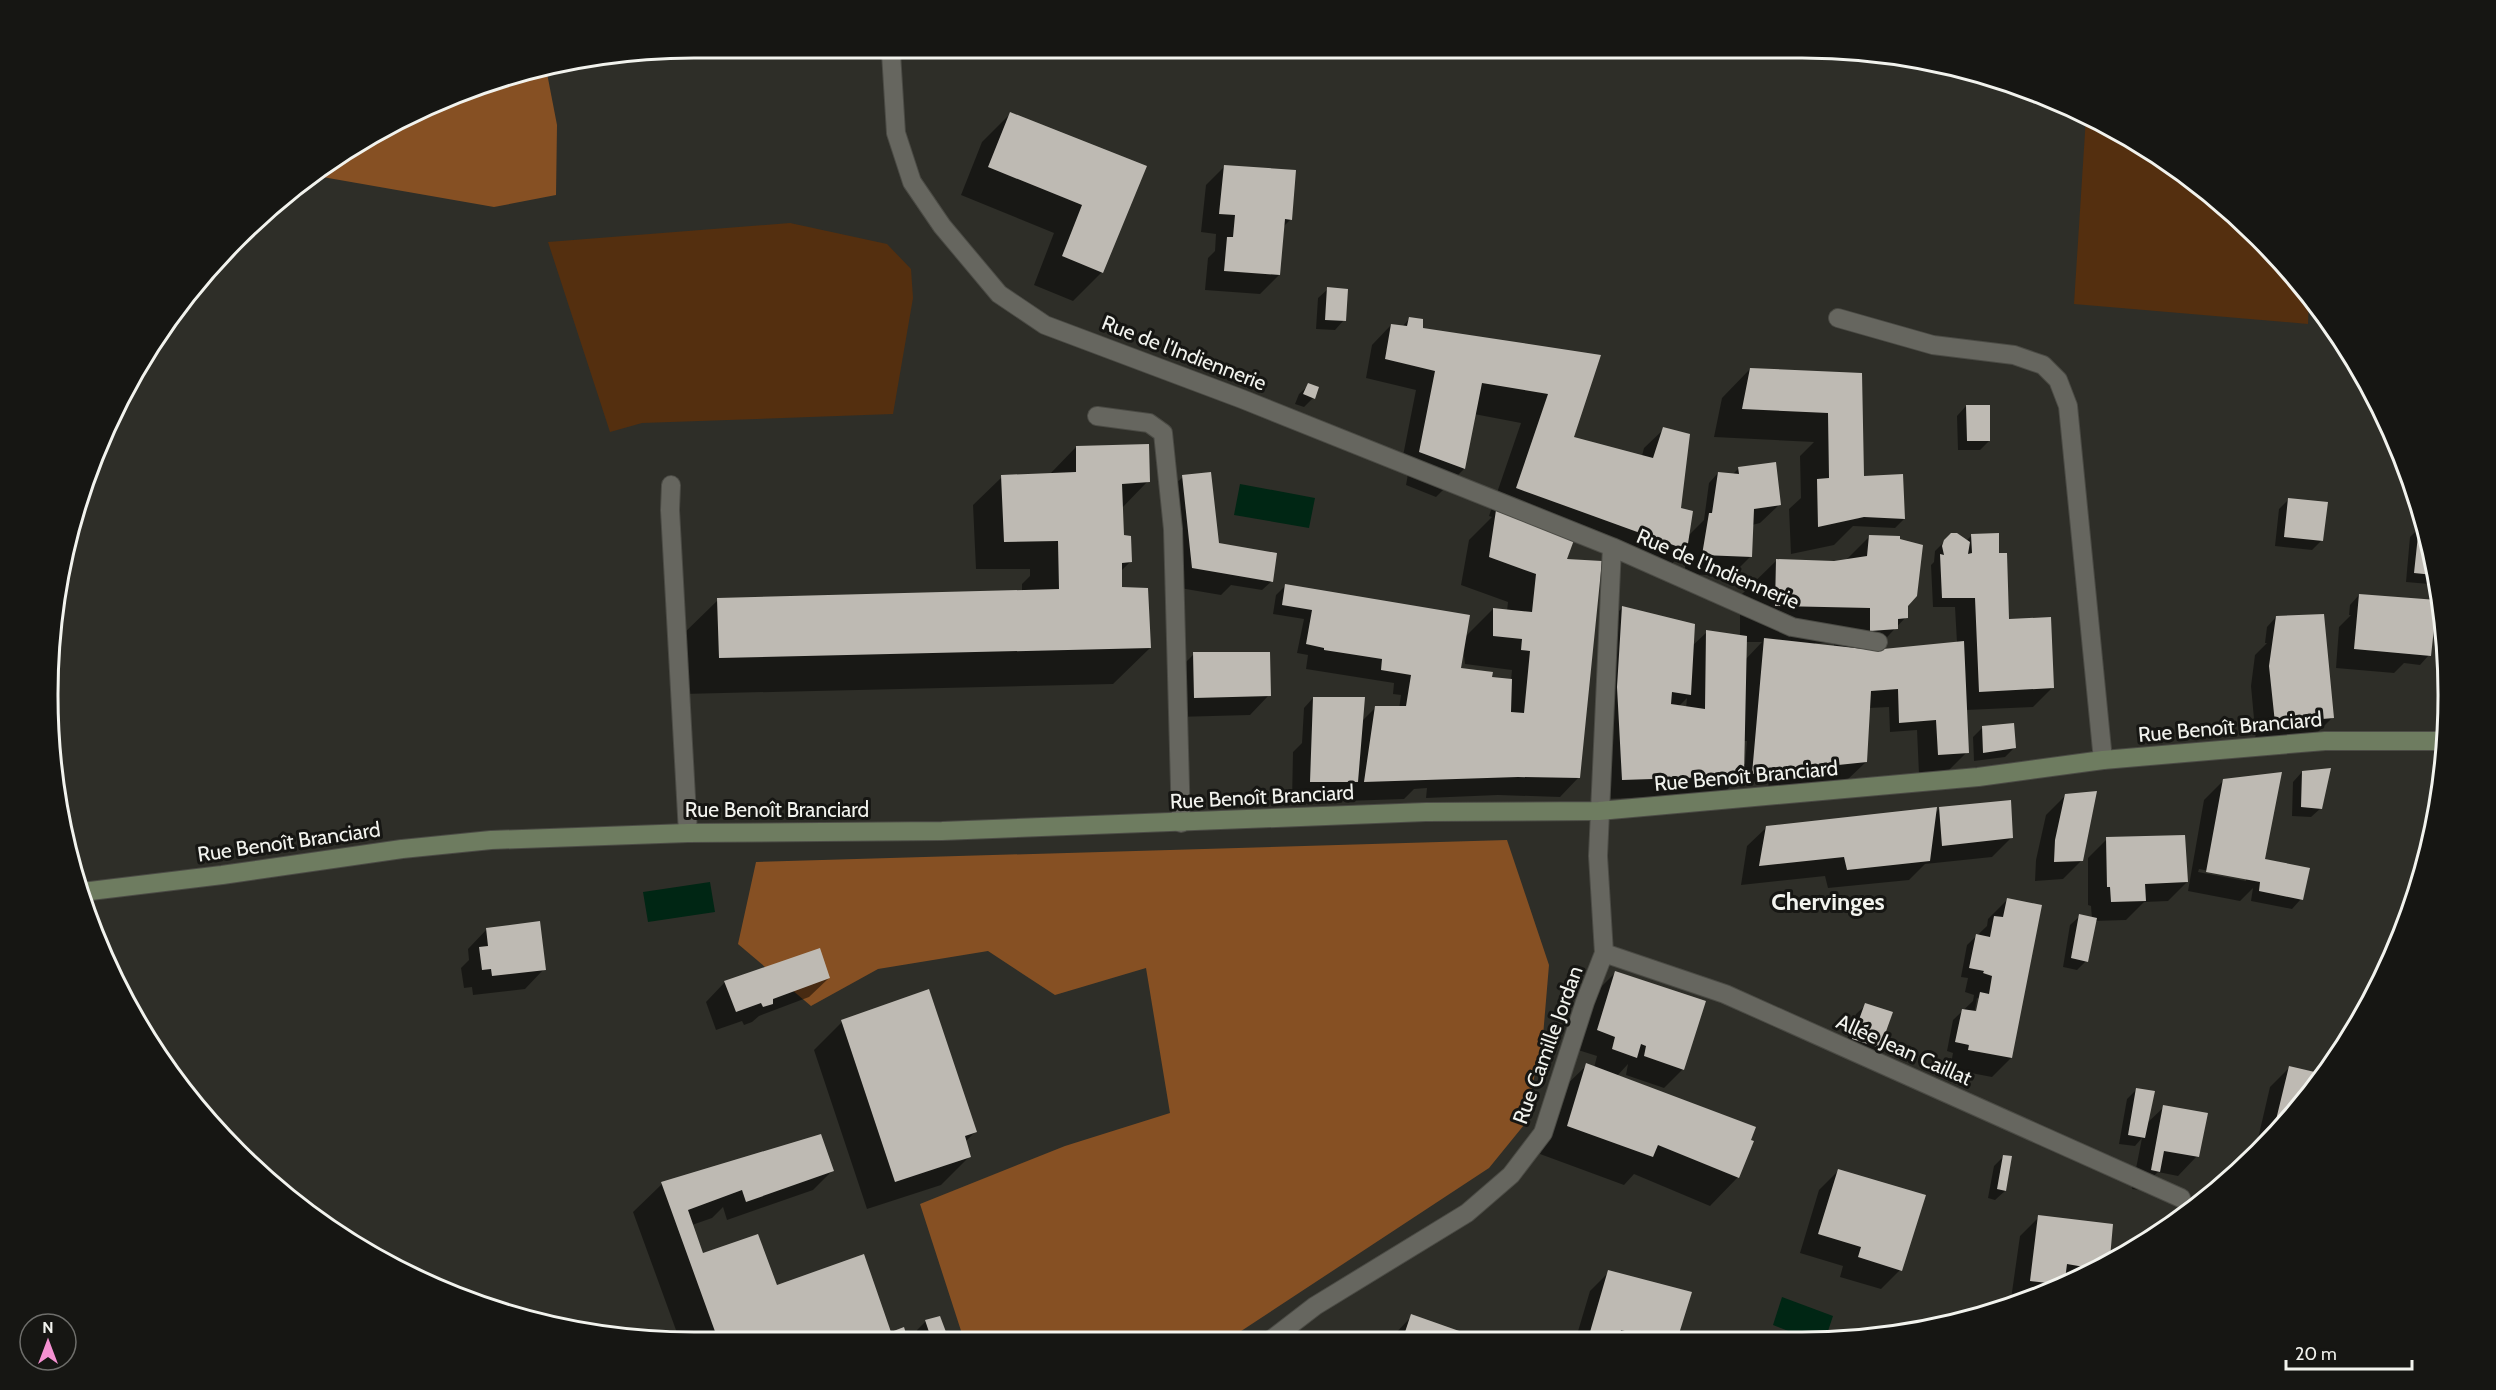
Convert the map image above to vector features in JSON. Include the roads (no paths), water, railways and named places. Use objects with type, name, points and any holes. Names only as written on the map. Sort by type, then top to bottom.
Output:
[{"type":"street","name":"Rue de l'Indiennerie","points":[[891,58],[896,133],[912,182],[942,226],[999,294],[1045,325],[1242,399],[1612,547],[1792,627],[1878,642]]},
{"type":"street","points":[[1838,318],[1933,345],[2014,355],[2043,365],[2058,380],[2068,406],[2103,760]]},
{"type":"street","points":[[1097,416],[1149,423],[1163,433],[1173,529],[1181,824]]},
{"type":"street","points":[[670,485],[688,833]]},
{"type":"street","name":"Rue de l'Indiennerie","points":[[1599,811],[1612,547]]},
{"type":"street","name":"Rue Benoît Branciard","points":[[89,891],[402,849],[491,840],[688,833],[942,831],[1181,824],[1426,812],[1599,811],[1978,777],[2103,760],[2325,741],[2436,741]]},
{"type":"street","name":"Rue Camille Jordan","points":[[1281,1332],[1315,1306],[1467,1212],[1511,1175],[1543,1133],[1585,1002],[1604,953],[1598,856],[1599,811]]},
{"type":"street","name":"Allée Jean Caillat","points":[[1604,953],[1725,994],[2181,1198]]},
{"type":"district","name":"Chervinges","points":[[1828,902]]}]
